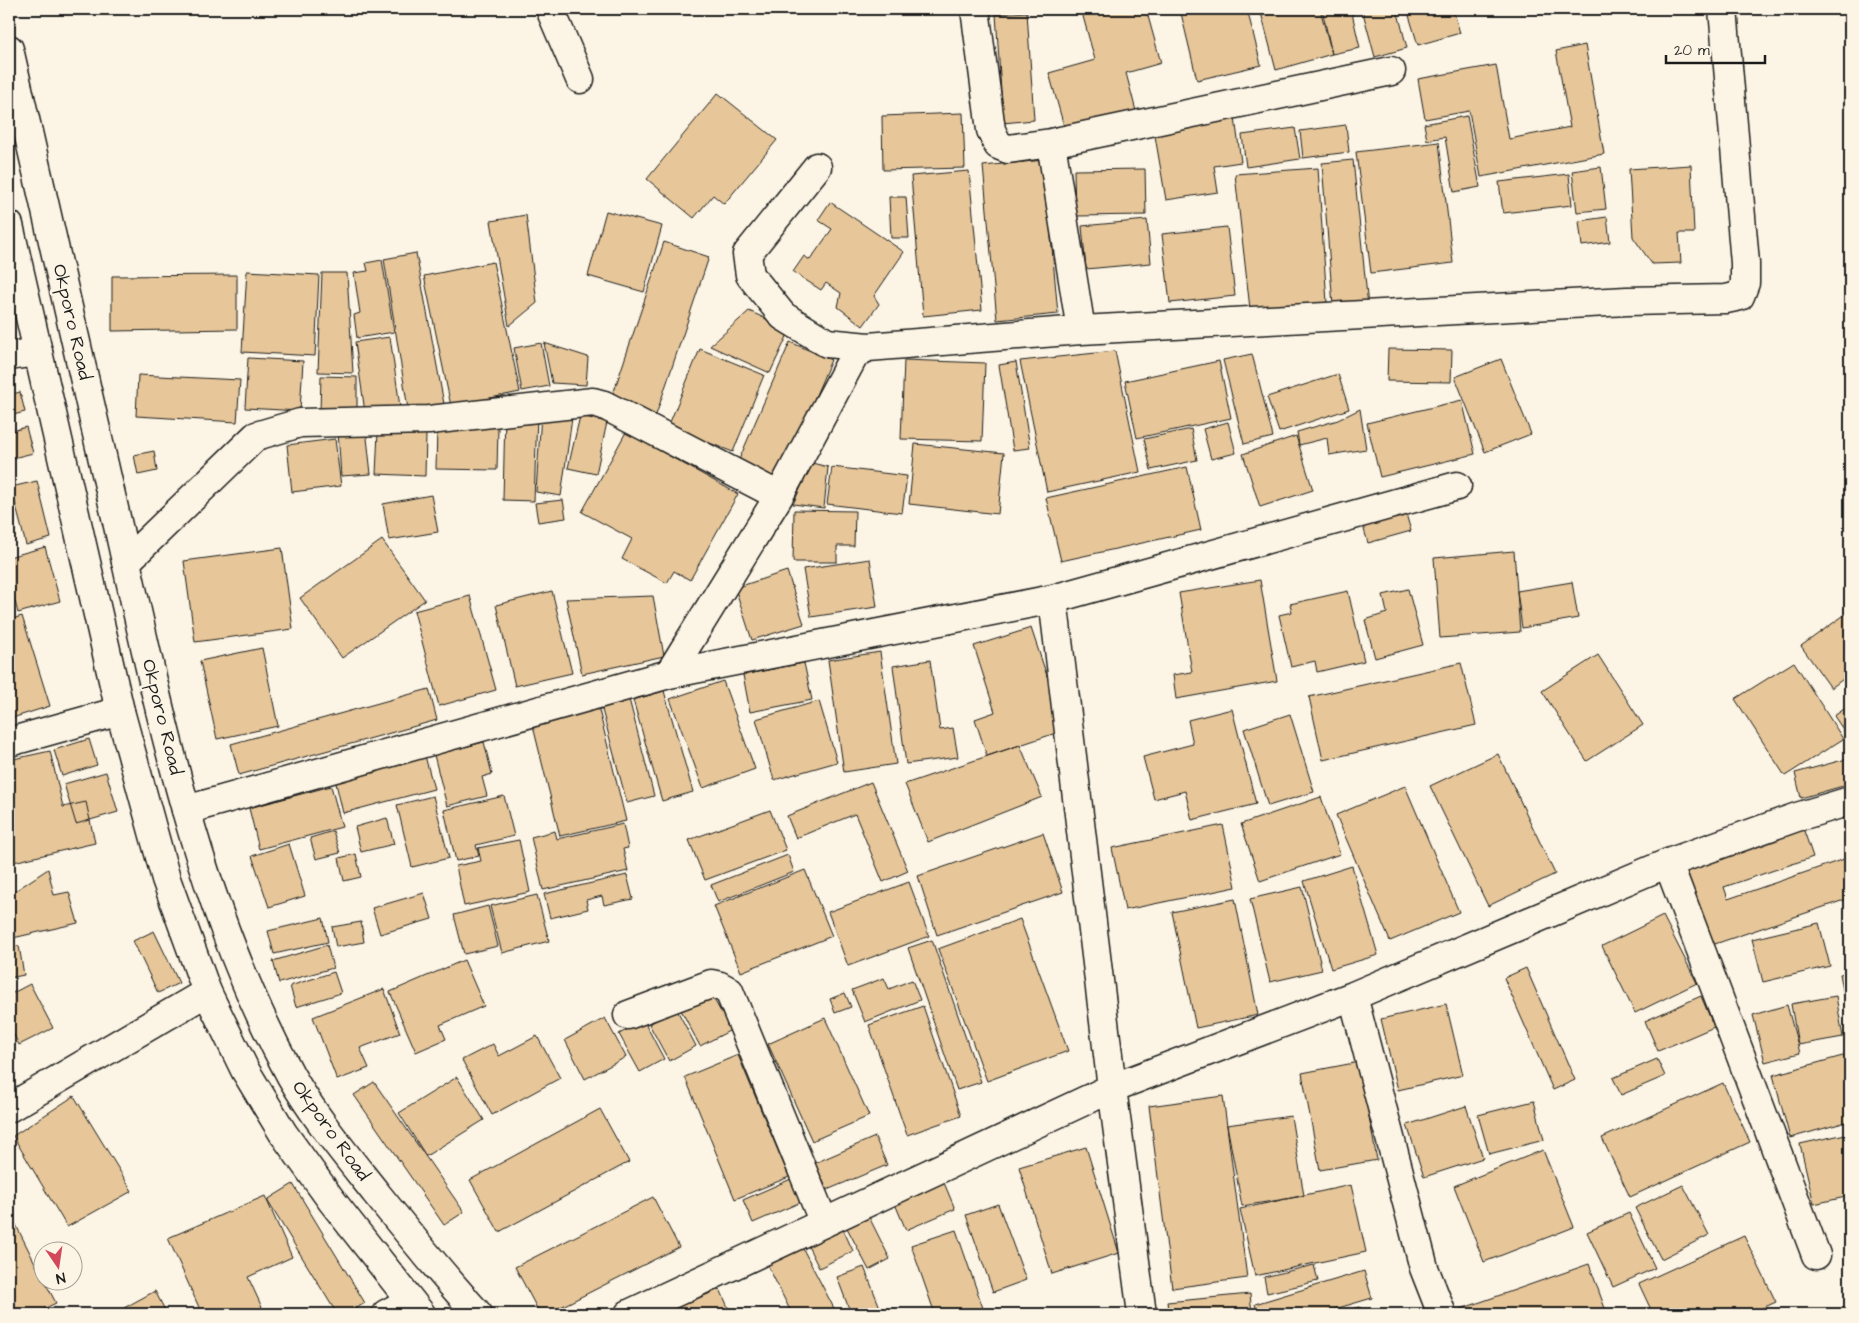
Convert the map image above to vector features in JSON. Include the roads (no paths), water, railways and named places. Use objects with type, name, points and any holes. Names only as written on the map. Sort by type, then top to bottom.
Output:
[{"type":"street","points":[[550,9],[580,79]]},
{"type":"street","points":[[976,9],[991,130],[998,144],[1008,149],[1051,143],[1391,71]]},
{"type":"street","points":[[817,167],[748,254],[750,276],[783,316],[827,343],[868,347],[1081,330],[1627,301],[1726,299],[1740,296],[1745,283],[1745,264],[1723,9]]},
{"type":"street","name":"Okporo Road","points":[[9,49],[155,695],[186,810],[228,940],[249,992],[292,1078],[312,1111],[444,1278],[478,1314]]},
{"type":"street","points":[[1051,143],[1081,330]]},
{"type":"street","name":"Okporo Road","points":[[9,226],[120,711],[166,879],[207,992],[245,1070],[283,1133],[332,1201],[415,1308]]},
{"type":"street","points":[[669,674],[778,496],[855,354],[868,347]]},
{"type":"street","points":[[9,356],[38,352]]},
{"type":"street","points":[[126,562],[256,436],[300,423],[429,420],[593,402],[778,496]]},
{"type":"street","points":[[186,810],[669,674],[1053,599],[1457,486]]},
{"type":"street","points":[[1053,599],[1112,1088],[1142,1314]]},
{"type":"street","points":[[9,742],[120,711]]},
{"type":"street","points":[[629,1314],[1112,1088],[1353,996],[1668,863],[1797,817],[1850,801]]},
{"type":"street","points":[[1668,863],[1816,1254]]},
{"type":"street","points":[[628,1015],[711,984],[729,991],[824,1223]]},
{"type":"street","points":[[9,1108],[207,992]]},
{"type":"street","points":[[1353,996],[1424,1268],[1442,1314]]},
{"type":"street","points":[[386,1314],[415,1308]]}]
